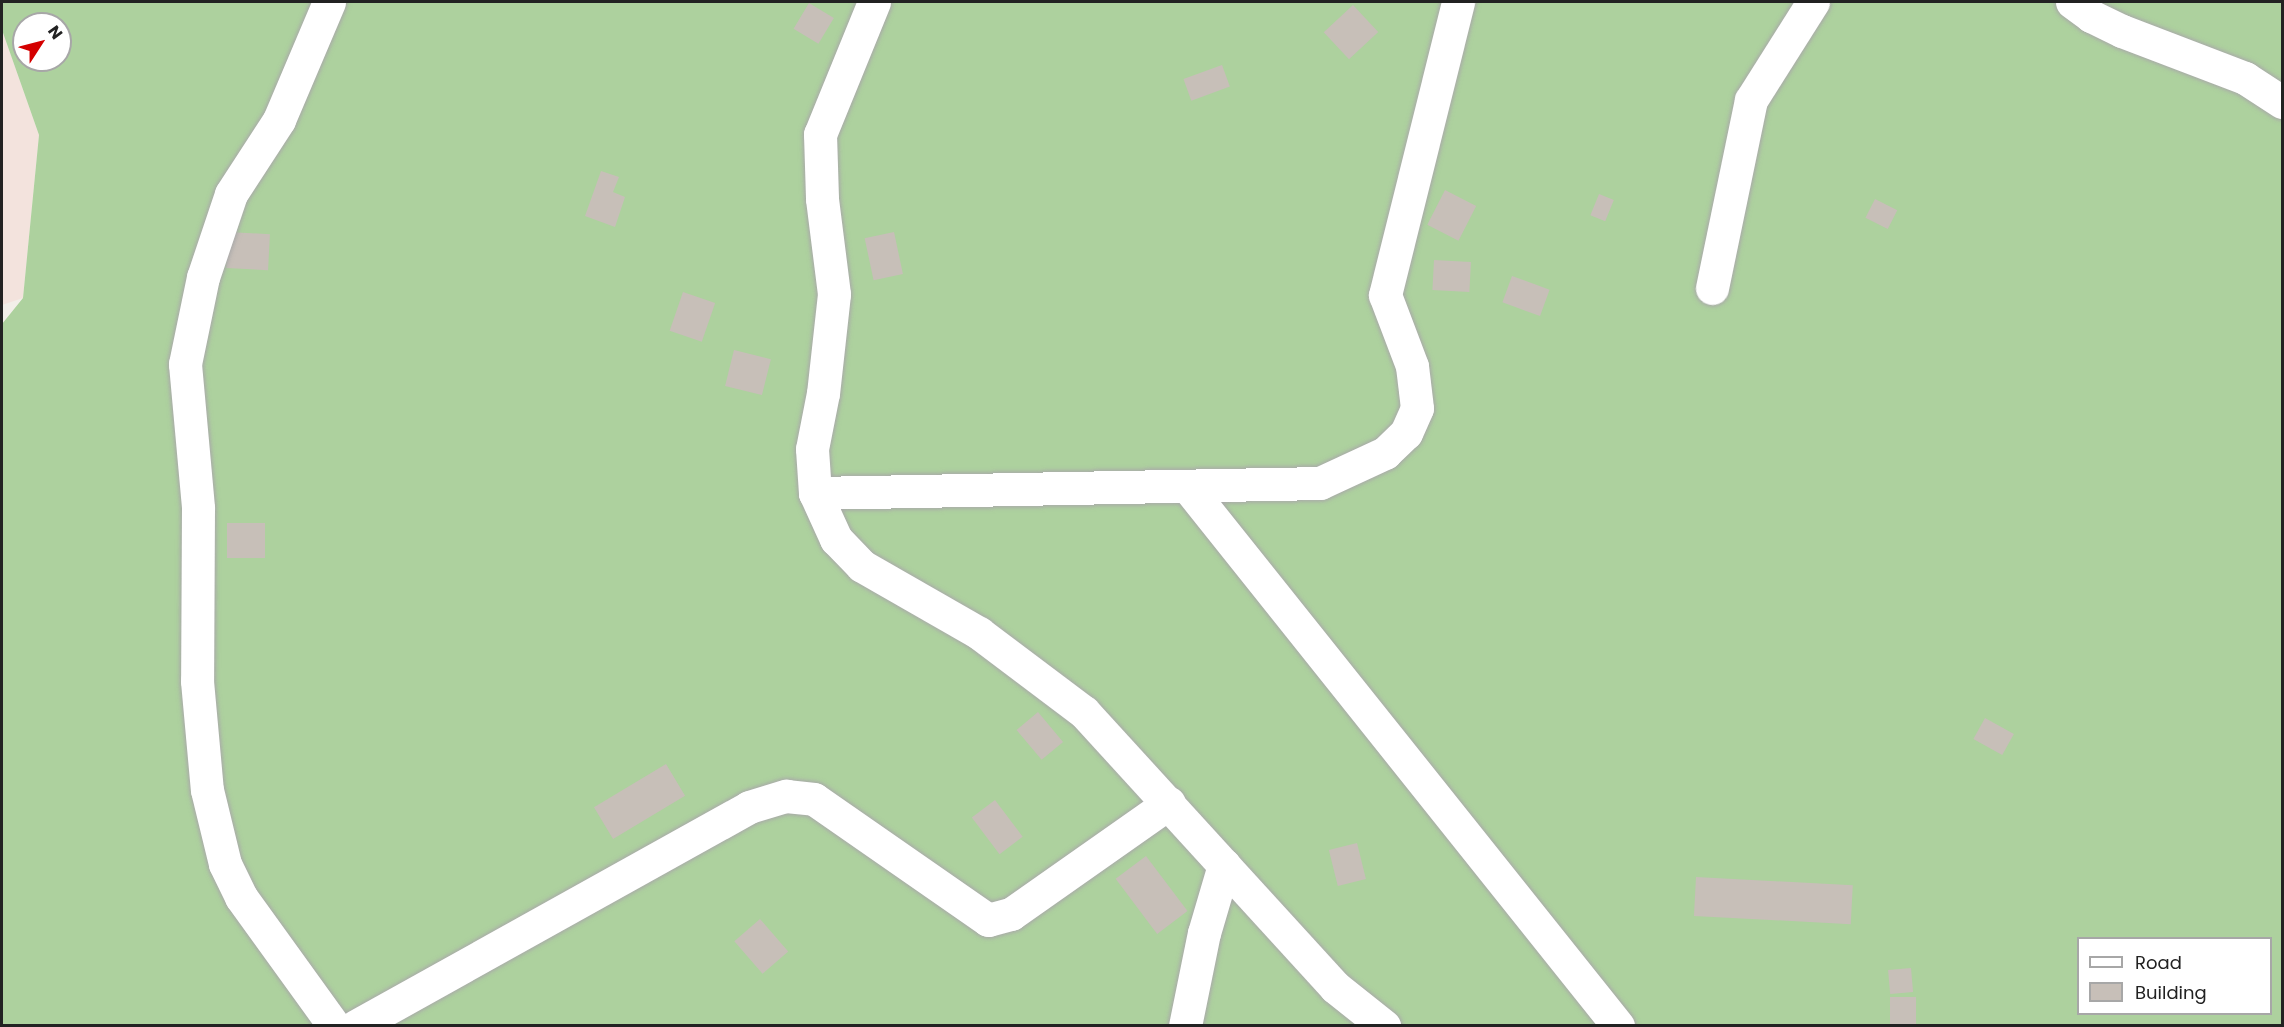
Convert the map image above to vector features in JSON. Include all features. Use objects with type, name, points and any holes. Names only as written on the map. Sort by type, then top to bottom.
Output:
[{"type":"street","points":[[329,2],[279,120],[231,194],[203,277],[185,364],[198,508],[197,681],[207,790],[225,864],[241,897],[334,1026]]},
{"type":"street","points":[[874,2],[820,134],[822,199],[834,294],[823,393],[812,449],[815,493],[836,539],[862,566],[978,633],[1084,712],[1335,987],[1384,1026]]},
{"type":"street","points":[[815,493],[1320,483],[1385,453],[1406,433],[1417,408],[1412,366],[1384,295],[1458,2]]},
{"type":"street","points":[[1712,288],[1751,100],[1813,2]]},
{"type":"street","points":[[2072,2],[2091,16],[2122,31],[2245,78],[2283,102]]},
{"type":"street","points":[[1187,486],[1618,1026]]},
{"type":"street","points":[[356,1026],[749,807],[786,796],[814,799],[988,920],[1011,914],[1169,803]]},
{"type":"street","points":[[1185,1026],[1203,933],[1224,865]]},
{"type":"shaded area","points":[[2,30],[12,58],[12,72],[17,72],[39,135],[23,298],[2,305]]},
{"type":"green space","points":[[2,2],[2282,2],[2282,1025],[2,1025],[2,324],[23,298],[39,135],[17,72],[72,72],[72,12],[12,12],[12,58],[2,30]]},
{"type":"building","points":[[809,3],[834,18],[818,44],[794,29]]},
{"type":"building","points":[[1353,5],[1378,32],[1349,59],[1324,32]]},
{"type":"building","points":[[1222,65],[1230,87],[1191,101],[1183,79]]},
{"type":"building","points":[[601,171],[619,177],[613,192],[625,197],[615,227],[585,216]]},
{"type":"building","points":[[1445,190],[1476,206],[1458,241],[1427,225]]},
{"type":"building","points":[[1599,194],[1614,200],[1605,221],[1590,215]]},
{"type":"building","points":[[1875,199],[1897,210],[1888,229],[1865,218]]},
{"type":"building","points":[[228,232],[270,234],[268,270],[226,268]]},
{"type":"building","points":[[894,232],[903,274],[874,280],[865,238]]},
{"type":"building","points":[[1434,260],[1471,262],[1469,292],[1432,290]]},
{"type":"building","points":[[1512,276],[1550,290],[1540,316],[1502,302]]},
{"type":"building","points":[[683,292],[715,303],[702,342],[670,331]]},
{"type":"building","points":[[734,350],[771,359],[762,395],[725,386]]},
{"type":"building","points":[[227,523],[265,523],[265,558],[227,558]]},
{"type":"building","points":[[1038,712],[1063,742],[1042,760],[1017,730]]},
{"type":"building","points":[[1985,718],[2014,734],[2002,755],[1973,739]]},
{"type":"building","points":[[666,764],[685,796],[613,839],[594,807]]},
{"type":"building","points":[[995,800],[1023,837],[1000,854],[972,817]]},
{"type":"building","points":[[1357,843],[1366,879],[1338,886],[1329,850]]},
{"type":"building","points":[[1146,856],[1188,911],[1157,934],[1116,879]]},
{"type":"building","points":[[1696,877],[1853,885],[1851,924],[1694,916]]},
{"type":"building","points":[[760,919],[788,951],[763,974],[734,941]]},
{"type":"building","points":[[1911,968],[1913,992],[1890,994],[1888,970]]},
{"type":"building","points":[[1890,997],[1916,997],[1916,1026],[1890,1026]]}]
